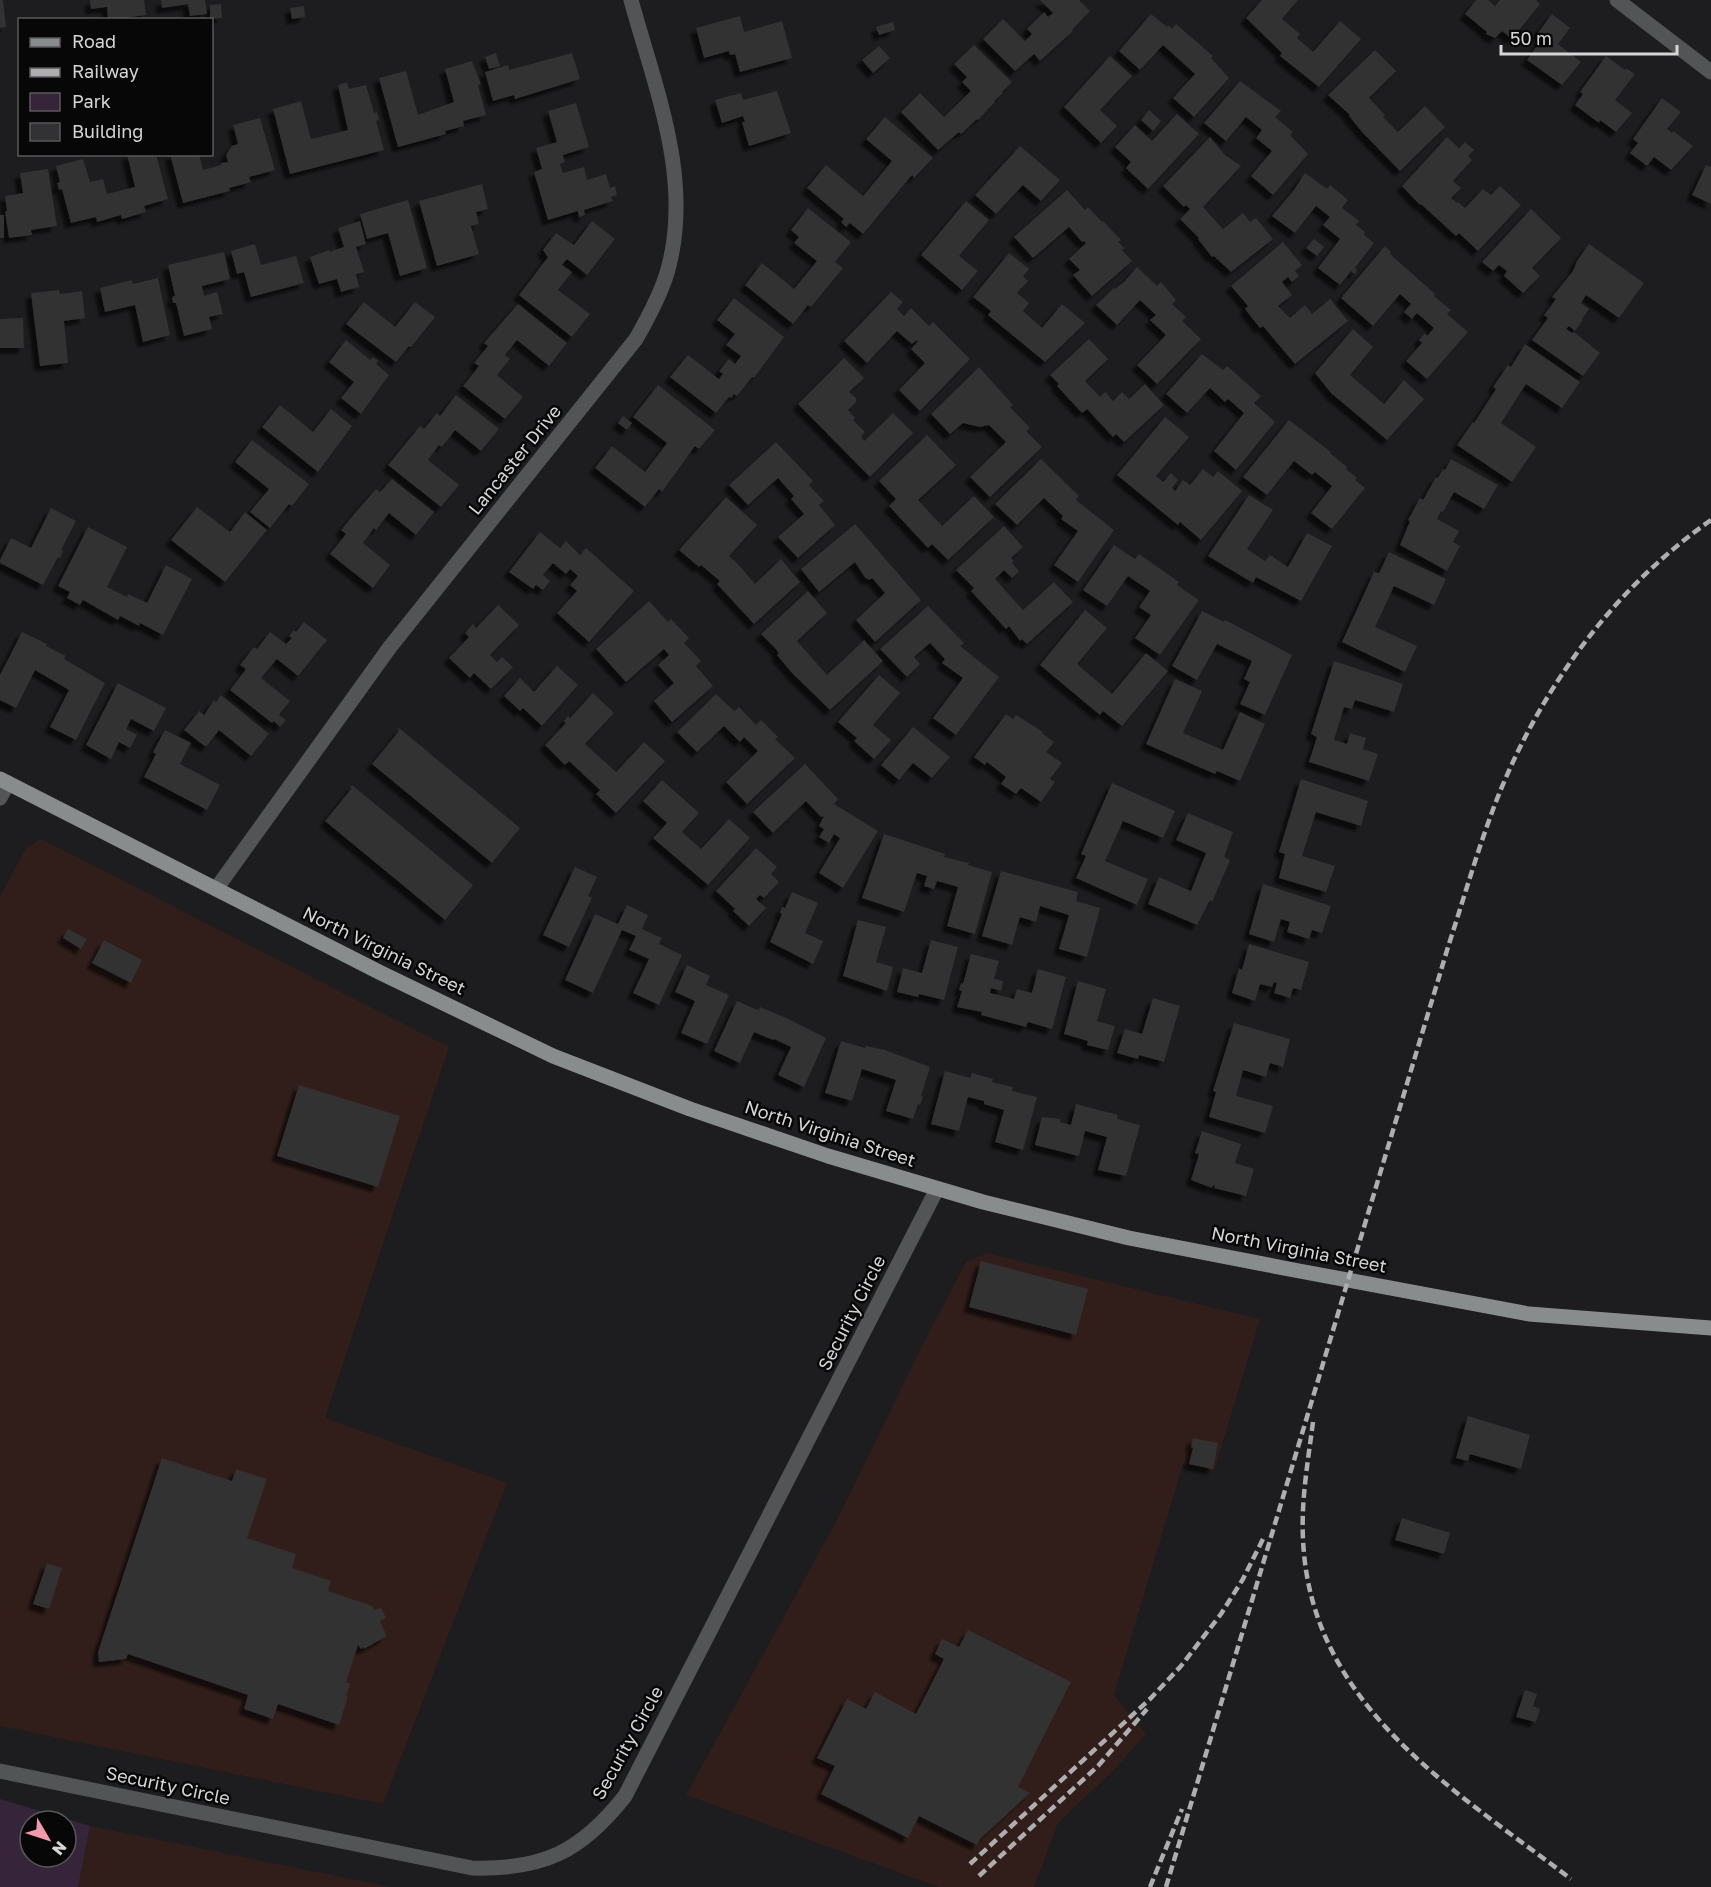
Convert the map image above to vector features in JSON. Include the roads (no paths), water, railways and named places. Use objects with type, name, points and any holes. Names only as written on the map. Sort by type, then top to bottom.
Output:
[{"type":"main road","name":"North Virginia Street","points":[[4,781],[381,973],[553,1056],[690,1109],[828,1156],[937,1189],[1129,1238],[1529,1314],[1711,1328]]},
{"type":"street","name":"Lancaster Drive","points":[[216,889],[390,647],[636,339],[655,306],[667,273],[675,237],[674,161],[631,0]]},
{"type":"street","points":[[1623,2],[1711,72]]},
{"type":"street","points":[[0,798],[4,781]]},
{"type":"street","name":"Security Circle","points":[[0,1771],[472,1868],[504,1869],[532,1863],[563,1852],[587,1837],[607,1820],[625,1796],[937,1189]]},
{"type":"railway","points":[[1166,1887],[1448,947],[1497,799],[1535,718],[1558,680],[1584,644],[1642,577],[1675,547],[1711,520]]},
{"type":"railway","points":[[1313,1422],[1304,1495],[1303,1539],[1312,1598],[1331,1650],[1360,1696],[1395,1738],[1436,1776],[1571,1879]]},
{"type":"railway","points":[[970,1864],[1151,1698],[1181,1666],[1221,1614],[1243,1579],[1264,1537]]},
{"type":"railway","points":[[979,1876],[1098,1766],[1147,1709]]},
{"type":"railway","points":[[1150,1887],[1182,1809]]}]
